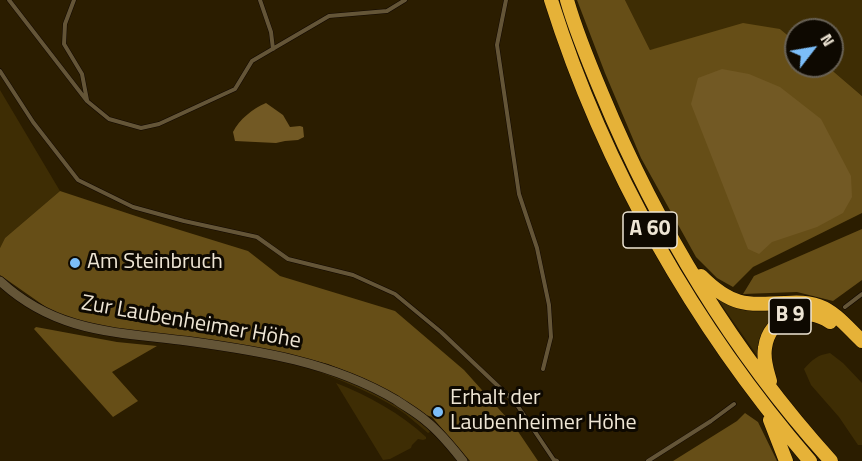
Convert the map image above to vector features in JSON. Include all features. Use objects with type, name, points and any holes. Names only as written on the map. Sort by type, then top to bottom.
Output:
[{"type":"highway","name":"A 60","points":[[551,0],[581,84],[618,170],[672,269],[706,324],[765,407],[810,461]]},
{"type":"highway","name":"A 60","points":[[567,0],[616,128],[659,217],[731,333],[800,426],[831,461]]},
{"type":"highway","name":"A 60","points":[[683,258],[710,285],[729,299],[747,304],[817,305],[834,314],[862,342]]},
{"type":"highway","name":"B 9","points":[[773,391],[765,365],[765,346],[773,329],[789,317],[800,313],[821,316],[862,353]]},
{"type":"highway","points":[[765,407],[786,461]]},
{"type":"street","name":"Zur Laubenheimer Höhe","points":[[0,281],[44,312],[85,328],[275,354],[341,373],[376,389],[427,421],[463,461]]},
{"type":"lane","points":[[9,0],[87,101],[109,119],[141,128],[159,124],[235,89],[252,61],[329,16],[387,11],[405,0]]},
{"type":"lane","points":[[74,0],[65,24],[64,44],[82,74],[87,101]]},
{"type":"lane","points":[[260,0],[271,32],[273,49]]},
{"type":"lane","points":[[506,0],[497,45],[519,194],[537,248],[549,305],[551,338],[543,369]]},
{"type":"lane","points":[[0,71],[33,122],[78,180],[133,207],[257,237],[288,259],[352,275],[395,294],[441,332],[515,402],[554,460],[557,461]]},
{"type":"lane","points":[[845,307],[862,294]]},
{"type":"lane","points":[[648,461],[734,404]]},
{"type":"shaded area","points":[[577,0],[625,0],[650,50],[743,23],[780,29],[784,32],[784,78],[841,78],[862,96],[862,213],[753,267],[733,287],[717,278],[696,257],[641,158]]},
{"type":"shaded area","points":[[625,0],[862,0],[862,96],[841,78],[844,78],[844,18],[784,18],[784,32],[780,29],[650,50]]},
{"type":"shaded area","points":[[722,69],[749,74],[780,87],[821,119],[851,176],[852,197],[843,213],[817,227],[772,242],[759,254],[748,249],[691,104],[698,78]]},
{"type":"shaded area","points":[[0,90],[60,191],[5,238],[0,248]]},
{"type":"shaded area","points":[[266,103],[283,115],[290,127],[303,127],[304,137],[276,143],[235,141],[233,132],[239,123],[251,111]]},
{"type":"shaded area","points":[[60,191],[248,251],[280,276],[395,311],[464,370],[515,427],[538,461],[470,461],[432,417],[367,380],[328,364],[282,353],[197,339],[116,330],[79,323],[53,312],[0,275],[0,248],[5,238]]},
{"type":"shaded area","points":[[862,229],[862,280],[833,301],[797,292],[743,294],[754,276]]},
{"type":"shaded area","points":[[714,294],[732,303],[749,307],[799,306],[819,310],[837,321],[862,348],[827,316],[808,310],[799,311],[781,317],[768,329],[761,344],[761,361]]},
{"type":"shaded area","points":[[36,327],[117,342],[157,346],[112,372],[138,401],[113,417],[34,329]]},
{"type":"shaded area","points":[[830,353],[862,383],[862,445],[858,445],[839,417],[811,385],[804,369],[815,358]]},
{"type":"shaded area","points":[[306,367],[354,382],[399,405],[430,432],[428,433],[402,412],[376,397]]},
{"type":"shaded area","points":[[336,383],[372,399],[395,413],[416,428],[426,439],[418,439],[411,448],[390,459],[383,460]]},
{"type":"shaded area","points":[[745,413],[758,422],[777,461],[673,461],[737,421]]},
{"type":"place","name":"Am Steinbruch","points":[[75,263]]},
{"type":"place","name":"Erhalt der Laubenheimer Höhe","points":[[438,412]]}]
